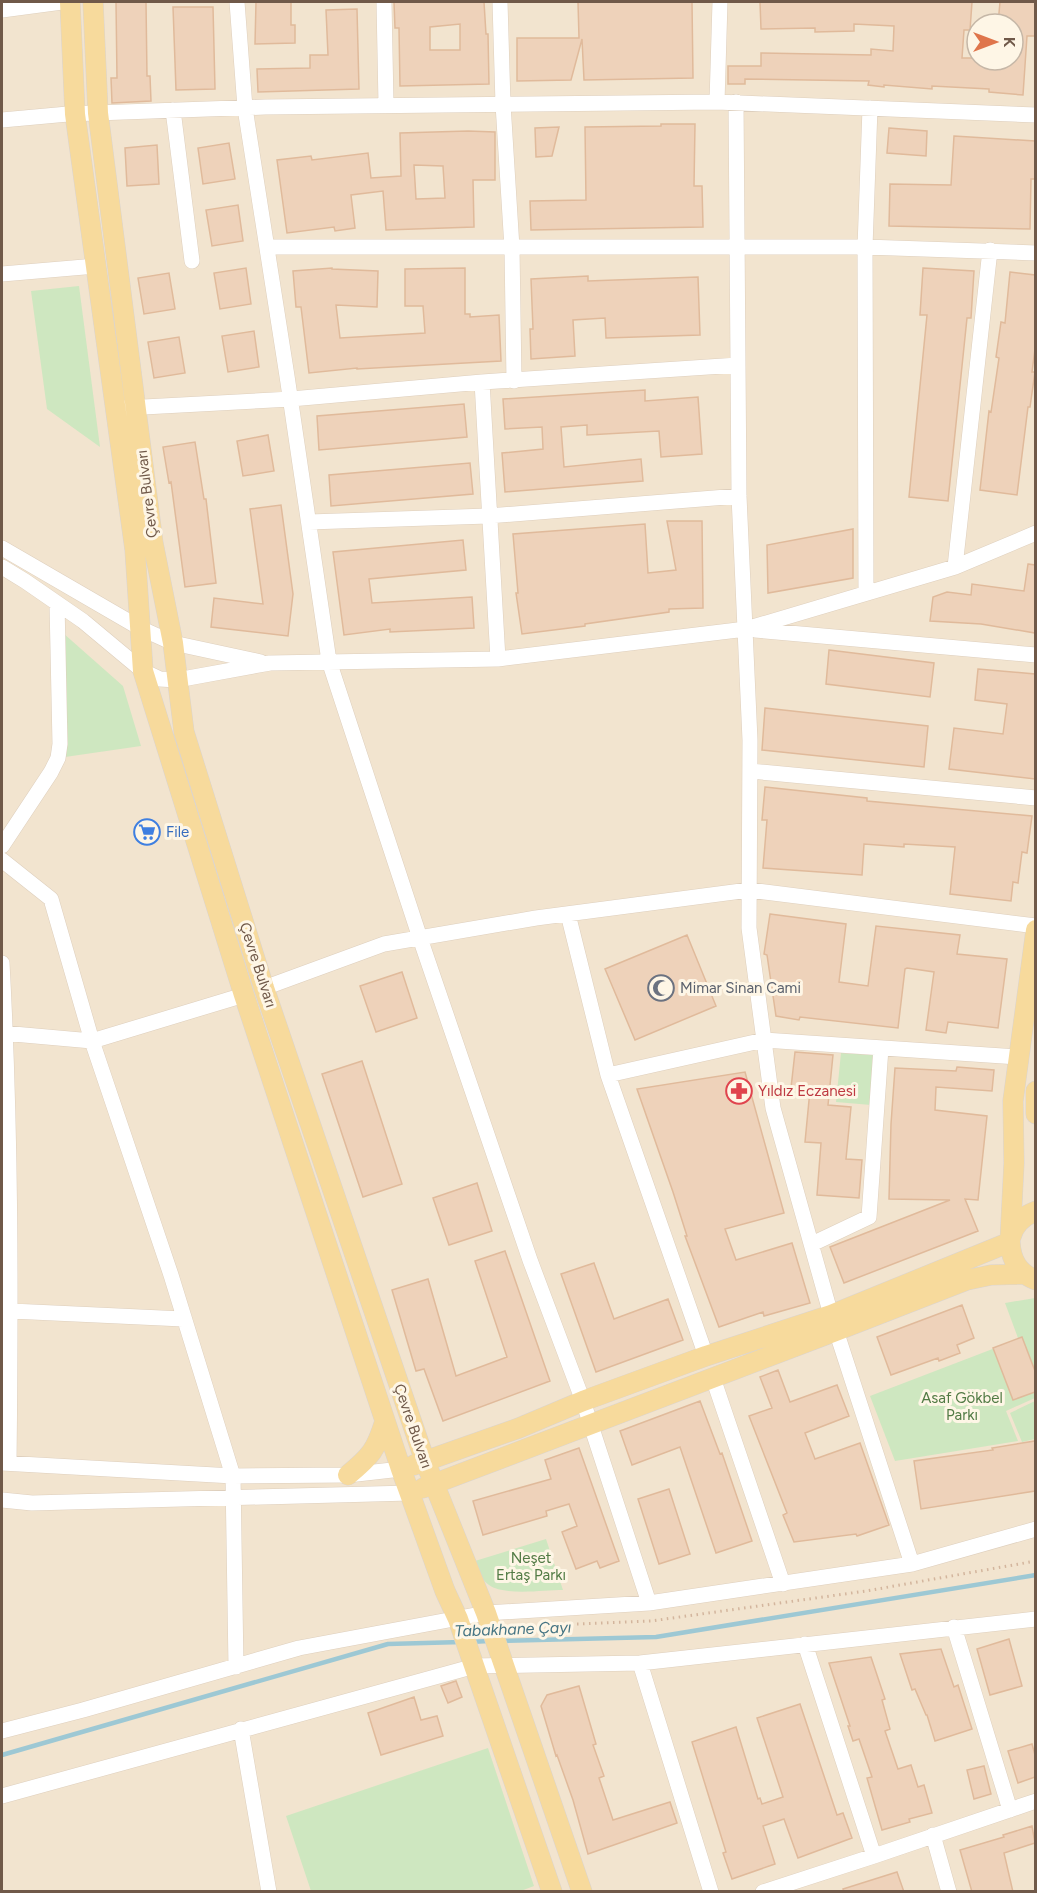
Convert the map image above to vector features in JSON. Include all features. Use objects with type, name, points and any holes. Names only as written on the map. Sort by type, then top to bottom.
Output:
[{"type":"main road","name":"Çevre Bulvarı","points":[[70,2],[75,114],[135,550],[143,671],[244,995],[401,1469],[445,1591],[461,1626],[552,1892]]},
{"type":"main road","name":"Çevre Bulvarı","points":[[93,2],[98,113],[153,543],[173,643],[184,732],[264,988],[425,1461],[489,1622],[582,1892]]},
{"type":"main road","points":[[1029,1277],[1015,1265],[1011,1254],[1014,1163],[1012,1101],[1035,930]]},
{"type":"main road","points":[[244,995],[264,988]]},
{"type":"main road","points":[[1035,1091],[1035,1114]]},
{"type":"main road","points":[[1010,1242],[1012,1231],[1018,1222],[1035,1211]]},
{"type":"main road","points":[[410,1493],[713,1378],[1010,1242]]},
{"type":"main road","points":[[401,1469],[519,1428],[583,1401],[706,1356],[834,1323],[967,1280],[991,1275],[1029,1277]]},
{"type":"main road","points":[[706,1356],[713,1378]]},
{"type":"main road","points":[[348,1475],[366,1460],[378,1444],[385,1421]]},
{"type":"street","points":[[2,10],[62,2]]},
{"type":"street","points":[[237,2],[245,108],[329,661],[420,938],[526,1249],[583,1401],[649,1603]]},
{"type":"street","points":[[384,2],[386,104]]},
{"type":"street","points":[[500,2],[503,104],[512,248],[514,381]]},
{"type":"street","points":[[717,102],[720,2]]},
{"type":"street","points":[[2,120],[98,113],[386,104],[717,102],[1035,115]]},
{"type":"street","points":[[736,102],[739,496],[750,771],[749,928],[773,1108],[834,1323],[912,1564]]},
{"type":"street","points":[[866,593],[865,247],[870,108]]},
{"type":"street","points":[[173,110],[192,261]]},
{"type":"street","points":[[267,247],[865,247],[1035,253]]},
{"type":"street","points":[[955,567],[990,250]]},
{"type":"street","points":[[2,274],[96,266]]},
{"type":"street","points":[[116,409],[291,399],[482,382],[738,365]]},
{"type":"street","points":[[482,382],[498,659]]},
{"type":"street","points":[[309,522],[488,516],[739,496]]},
{"type":"street","points":[[2,567],[83,621],[143,671],[160,679],[177,680],[270,663],[498,659],[746,629],[955,567],[1035,533]]},
{"type":"street","points":[[2,548],[140,628],[173,643],[270,663]]},
{"type":"street","points":[[2,846],[58,758],[60,744],[57,603]]},
{"type":"street","points":[[746,629],[1035,655]]},
{"type":"street","points":[[750,771],[1035,798]]},
{"type":"street","points":[[2,860],[51,898],[92,1041],[233,1476],[236,1666]]},
{"type":"street","points":[[264,988],[384,944],[568,914],[749,890],[1035,926]]},
{"type":"street","points":[[568,914],[608,1075],[706,1356]]},
{"type":"street","points":[[2,963],[6,1309],[5,1463],[233,1476],[348,1475],[401,1469]]},
{"type":"street","points":[[4,1034],[92,1041],[244,995]]},
{"type":"street","points":[[608,1075],[764,1040],[1017,1057]]},
{"type":"street","points":[[812,1244],[868,1217],[881,1048]]},
{"type":"street","points":[[6,1309],[183,1319]]},
{"type":"street","points":[[713,1378],[783,1584]]},
{"type":"street","points":[[2,1500],[32,1503],[410,1493]]},
{"type":"street","points":[[2,1731],[299,1648],[649,1603],[912,1564],[1035,1529]]},
{"type":"street","points":[[2,1796],[241,1730],[472,1659],[639,1663],[1035,1619]]},
{"type":"street","points":[[954,1627],[1010,1810]]},
{"type":"street","points":[[805,1644],[873,1857]]},
{"type":"street","points":[[639,1663],[711,1892]]},
{"type":"street","points":[[241,1730],[269,1892]]},
{"type":"street","points":[[763,1892],[1035,1801]]},
{"type":"street","points":[[933,1835],[949,1892]]},
{"type":"shaded area","points":[[2,2],[1035,2],[1035,1891],[2,1891]]},
{"type":"green space","points":[[79,286],[100,447],[47,409],[31,291]]},
{"type":"green space","points":[[63,633],[123,686],[141,746],[65,757]]},
{"type":"green space","points":[[841,1053],[875,1055],[871,1105],[836,1102]]},
{"type":"green space","points":[[1035,1298],[1035,1384],[1005,1303]]},
{"type":"green space","name":"Asaf Gökbel Parkı","points":[[1016,1340],[1036,1392],[1035,1398],[1006,1411],[1018,1441],[895,1461],[870,1396]]},
{"type":"green space","points":[[1035,1401],[1035,1439],[1022,1442],[1010,1413]]},
{"type":"green space","name":"Neşet Ertaş Parkı","points":[[546,1539],[563,1590],[524,1592],[504,1590],[489,1585],[482,1577],[475,1561]]},
{"type":"green space","points":[[488,1748],[534,1886],[518,1892],[311,1891],[286,1816]]},
{"type":"building","points":[[116,2],[146,2],[147,76],[150,76],[151,101],[112,103],[111,78],[117,78]]},
{"type":"building","points":[[256,2],[291,2],[291,25],[295,25],[295,43],[255,44]]},
{"type":"building","points":[[394,2],[484,2],[486,34],[488,34],[489,84],[400,86],[399,28],[395,28]],"holes":[[[460,24],[460,50],[430,50],[430,27]]]},
{"type":"building","points":[[578,2],[692,2],[693,78],[584,80],[582,39],[571,80],[517,81],[517,38],[579,38]]},
{"type":"building","points":[[760,2],[972,2],[971,12],[965,12],[962,58],[965,58],[965,72],[1025,72],[1023,95],[989,92],[989,89],[932,86],[932,89],[884,85],[884,87],[868,85],[869,81],[745,79],[745,84],[728,84],[728,66],[761,66],[761,53],[871,55],[871,49],[893,51],[894,26],[854,24],[854,31],[815,32],[815,28],[761,29]]},
{"type":"building","points":[[1000,2],[1035,2],[1035,36],[1027,36],[1025,66],[1025,12],[999,12]]},
{"type":"building","points":[[173,7],[213,7],[215,89],[176,90]]},
{"type":"building","points":[[357,9],[359,89],[258,92],[257,69],[310,68],[310,55],[328,55],[326,10]]},
{"type":"building","points":[[661,124],[695,124],[694,186],[702,186],[703,227],[531,230],[530,201],[586,200],[585,127],[661,126]]},
{"type":"building","points":[[559,127],[552,156],[536,157],[535,128]]},
{"type":"building","points":[[889,128],[927,131],[926,156],[887,153]]},
{"type":"building","points":[[495,132],[495,180],[473,180],[474,227],[386,230],[383,191],[351,195],[355,228],[335,231],[334,227],[287,233],[277,160],[311,156],[312,160],[368,153],[371,178],[401,176],[400,133]],"holes":[[[414,165],[443,166],[445,198],[416,199]]]},
{"type":"building","points":[[954,136],[1035,141],[1035,179],[1031,179],[1030,229],[889,226],[890,184],[951,185]]},
{"type":"building","points":[[229,143],[235,179],[203,184],[198,148]]},
{"type":"building","points":[[157,145],[159,184],[127,186],[125,148]]},
{"type":"building","points":[[238,205],[243,241],[212,246],[206,210]]},
{"type":"building","points":[[246,268],[251,304],[220,309],[214,273]]},
{"type":"building","points":[[332,268],[378,271],[377,307],[336,305],[340,338],[425,333],[423,306],[405,306],[405,269],[465,268],[465,314],[470,314],[470,317],[499,315],[501,361],[357,368],[309,373],[301,307],[296,307],[293,271]]},
{"type":"building","points":[[923,268],[974,271],[971,318],[967,318],[948,501],[909,497],[927,315],[920,315]]},
{"type":"building","points":[[1010,272],[1035,275],[1035,349],[1032,372],[1035,372],[1030,407],[1028,407],[1017,495],[980,490],[989,411],[991,412],[999,358],[996,357],[1001,322],[1005,323]]},
{"type":"building","points":[[169,273],[175,309],[144,314],[138,278]]},
{"type":"building","points":[[588,276],[588,281],[698,277],[700,335],[606,338],[605,318],[573,320],[575,356],[531,359],[530,329],[533,329],[531,279]]},
{"type":"building","points":[[254,331],[259,367],[228,372],[222,336]]},
{"type":"building","points":[[179,337],[185,373],[154,378],[148,342]]},
{"type":"building","points":[[645,390],[645,401],[698,397],[702,454],[661,457],[659,431],[587,435],[587,425],[561,427],[564,467],[641,459],[643,481],[505,492],[502,453],[543,449],[542,427],[505,429],[503,399]]},
{"type":"building","points":[[464,404],[467,437],[319,450],[317,416]]},
{"type":"building","points":[[268,435],[274,471],[243,476],[237,441]]},
{"type":"building","points":[[195,442],[204,499],[206,499],[216,583],[185,587],[171,482],[169,483],[163,447]]},
{"type":"building","points":[[470,463],[473,494],[331,506],[329,475]]},
{"type":"building","points":[[281,505],[293,594],[288,636],[211,627],[214,598],[263,604],[250,509]]},
{"type":"building","points":[[667,521],[702,521],[703,608],[669,609],[669,612],[522,634],[516,593],[518,593],[513,534],[645,524],[648,573],[676,570]]},
{"type":"building","points":[[853,529],[853,578],[768,593],[767,545]]},
{"type":"building","points":[[463,540],[466,570],[369,579],[372,603],[472,597],[474,628],[390,632],[390,629],[344,635],[333,552]]},
{"type":"building","points":[[1028,564],[1035,565],[1035,633],[981,624],[930,621],[933,597],[947,592],[971,595],[972,584],[1024,591]]},
{"type":"building","points":[[829,650],[934,663],[930,697],[826,684]]},
{"type":"building","points":[[978,669],[1035,674],[1035,779],[949,769],[954,728],[1003,734],[1007,704],[975,700]]},
{"type":"building","points":[[765,708],[928,726],[924,767],[762,750]]},
{"type":"building","points":[[765,787],[867,798],[867,801],[1032,816],[1027,853],[1022,852],[1018,883],[1013,882],[1011,901],[950,894],[955,847],[864,844],[862,875],[763,868],[767,820],[762,820]]},
{"type":"building","points":[[770,914],[846,924],[839,982],[868,986],[876,926],[960,935],[957,954],[1007,959],[998,1028],[948,1022],[946,1033],[926,1030],[934,972],[907,968],[905,969],[898,1028],[776,1016],[767,955],[764,954]]},
{"type":"building","name":"Mimar Sinan Cami","points":[[687,935],[716,1006],[635,1040],[605,969]]},
{"type":"building","points":[[402,972],[417,1018],[376,1032],[360,986]]},
{"type":"building","points":[[795,1052],[833,1055],[828,1105],[851,1107],[846,1159],[862,1160],[859,1198],[817,1195],[821,1143],[805,1142],[810,1090],[791,1088]]},
{"type":"building","points":[[362,1061],[402,1184],[363,1197],[322,1074]]},
{"type":"building","points":[[957,1067],[994,1070],[992,1091],[936,1087],[935,1110],[987,1116],[978,1200],[965,1199],[978,1231],[844,1283],[830,1247],[950,1200],[889,1199],[891,1124],[895,1068],[956,1071]]},
{"type":"building","points":[[745,1072],[784,1213],[725,1229],[736,1260],[792,1243],[810,1303],[764,1316],[763,1312],[719,1327],[685,1236],[687,1236],[673,1192],[637,1089]]},
{"type":"building","points":[[477,1183],[492,1231],[449,1245],[433,1198]]},
{"type":"building","points":[[505,1251],[550,1381],[443,1421],[424,1369],[416,1371],[392,1290],[428,1279],[456,1376],[507,1357],[475,1261]]},
{"type":"building","points":[[594,1263],[614,1319],[668,1299],[683,1340],[596,1372],[561,1274]]},
{"type":"building","points":[[962,1305],[974,1338],[957,1345],[960,1353],[939,1361],[938,1358],[891,1375],[877,1337]]},
{"type":"building","points":[[1022,1337],[1035,1371],[1035,1392],[1013,1400],[993,1348]]},
{"type":"building","points":[[778,1370],[790,1402],[837,1385],[849,1416],[805,1433],[815,1459],[860,1443],[889,1525],[857,1536],[856,1534],[794,1542],[783,1515],[787,1513],[749,1416],[772,1408],[760,1377]]},
{"type":"building","points":[[700,1401],[720,1454],[722,1453],[752,1541],[716,1553],[680,1447],[632,1465],[620,1431]]},
{"type":"building","points":[[1035,1441],[1035,1491],[921,1509],[914,1461],[993,1450],[992,1448]]},
{"type":"building","points":[[579,1448],[619,1561],[600,1568],[597,1561],[576,1569],[562,1532],[577,1526],[569,1504],[546,1511],[547,1516],[483,1535],[473,1501],[551,1479],[545,1460]]},
{"type":"building","points":[[669,1489],[690,1554],[659,1564],[638,1499]]},
{"type":"building","points":[[1009,1639],[1022,1686],[990,1695],[977,1649]]},
{"type":"building","points":[[941,1649],[954,1687],[958,1685],[972,1729],[935,1741],[927,1715],[915,1689],[912,1690],[900,1654]]},
{"type":"building","points":[[871,1657],[885,1699],[882,1700],[890,1729],[885,1731],[898,1769],[911,1765],[918,1787],[924,1785],[932,1813],[882,1830],[867,1778],[872,1777],[859,1739],[853,1741],[829,1663]]},
{"type":"building","points":[[456,1681],[462,1697],[448,1703],[441,1686]]},
{"type":"building","points":[[579,1686],[596,1744],[593,1745],[604,1776],[599,1778],[613,1820],[670,1802],[677,1823],[588,1854],[573,1800],[556,1756],[541,1706],[547,1695]]},
{"type":"building","points":[[414,1697],[421,1720],[437,1716],[443,1736],[381,1755],[368,1713]]},
{"type":"building","points":[[800,1704],[837,1815],[843,1813],[852,1838],[798,1858],[784,1819],[763,1826],[775,1864],[732,1879],[723,1853],[726,1852],[692,1742],[736,1727],[758,1799],[760,1798],[762,1804],[783,1797],[757,1718]]},
{"type":"building","points":[[1032,1744],[1035,1755],[1035,1777],[1018,1783],[1008,1751]]},
{"type":"building","points":[[984,1766],[991,1794],[974,1799],[967,1770]]},
{"type":"building","points":[[1032,1826],[1035,1843],[1004,1853],[1013,1892],[972,1892],[960,1850]]},
{"type":"building","points":[[897,1872],[904,1892],[844,1892],[843,1889]]},
{"type":"waterway","name":"Tabakhane Çayı","points":[[500,1641],[656,1637],[1036,1575]]},
{"type":"waterway","name":"Tabakhane Çayı","points":[[470,1642],[489,1641]]},
{"type":"waterway","name":"Tabakhane Çayı","points":[[2,1755],[388,1644],[462,1642]]},
{"type":"place","name":"File","points":[[147,832]]},
{"type":"place","name":"Mimar Sinan Cami","points":[[661,988]]},
{"type":"place","name":"Yıldız Eczanesi","points":[[739,1091]]}]
